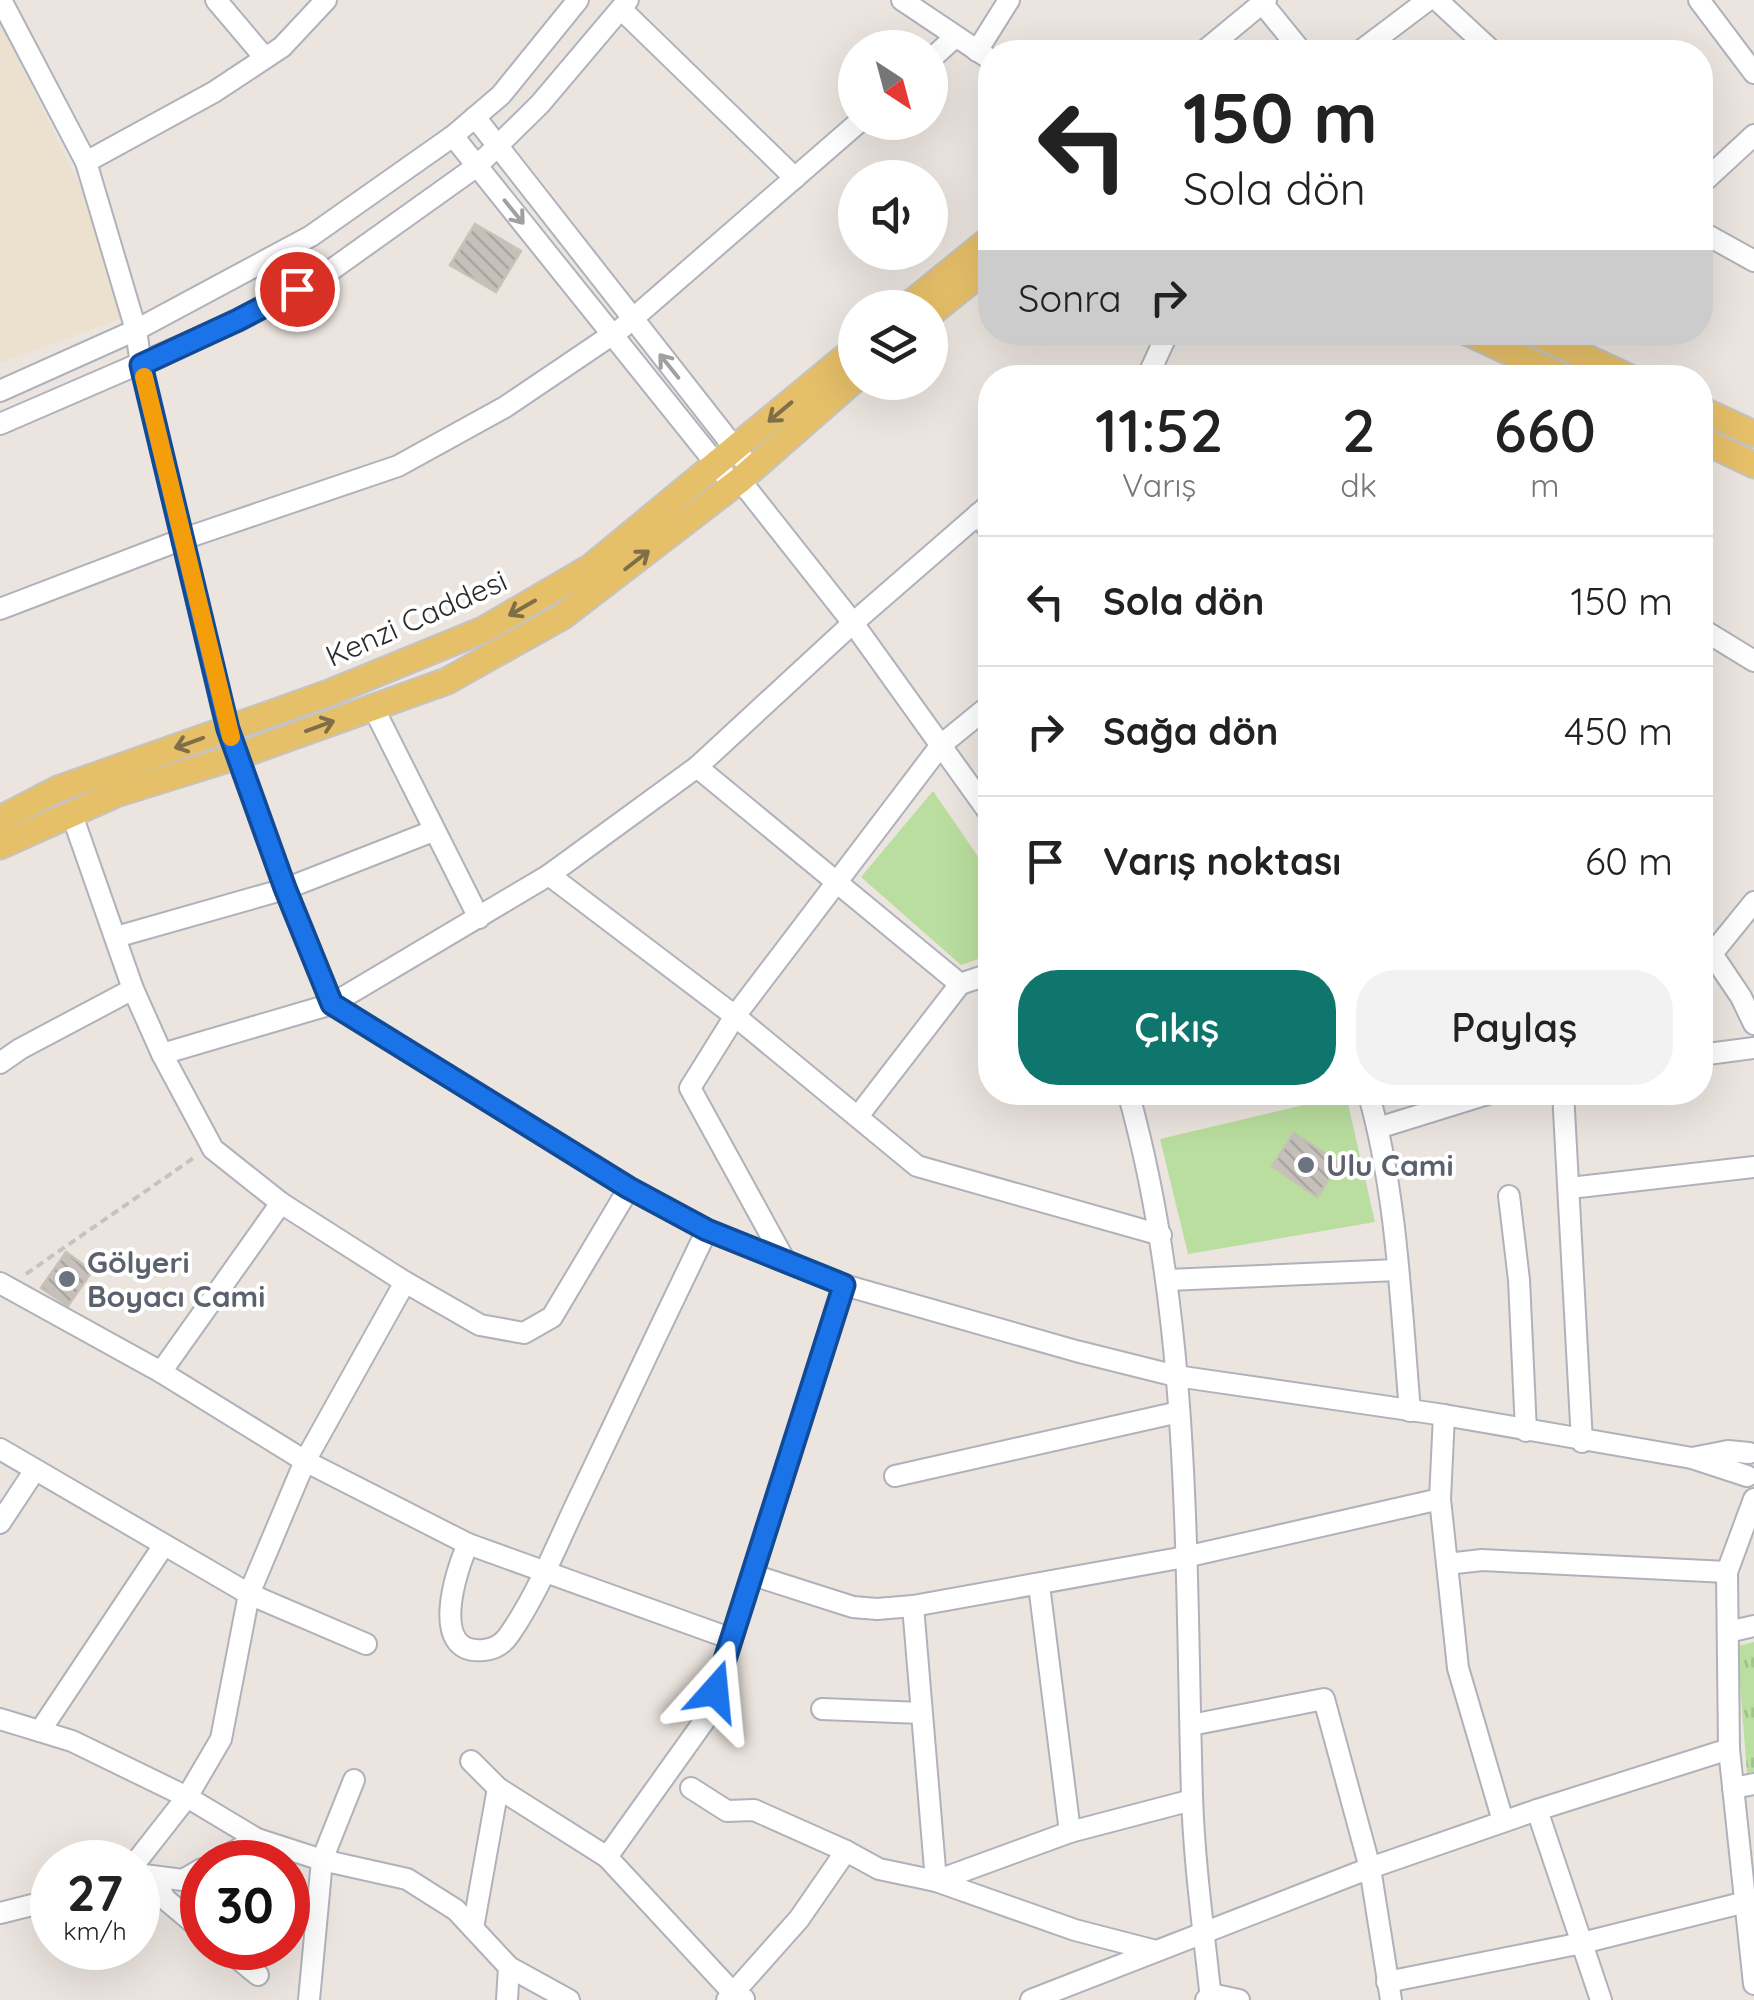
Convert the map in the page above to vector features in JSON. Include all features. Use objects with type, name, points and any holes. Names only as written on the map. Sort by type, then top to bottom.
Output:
[{"type":"main road","points":[[927,290],[978,248]]},
{"type":"main road","points":[[948,300],[978,276]]},
{"type":"main road","points":[[1493,345],[1534,365]]},
{"type":"main road","points":[[1575,345],[1608,365]]},
{"type":"main road","name":"Kenzi Caddesi","points":[[0,846],[71,812],[447,681],[563,616],[735,470],[838,367]]},
{"type":"main road","name":"Kenzi Caddesi","points":[[0,819],[58,789],[329,692],[483,630],[591,567],[735,470],[838,393]]},
{"type":"main road","points":[[1713,415],[1754,434]]},
{"type":"main road","points":[[1713,445],[1754,465]]},
{"type":"street","points":[[2,0],[86,162],[136,330],[228,729],[332,1004],[629,1188],[707,1230],[844,1285],[1176,1376],[1692,1458],[1751,1480]]},
{"type":"street","points":[[216,0],[266,58]]},
{"type":"street","points":[[86,162],[214,92],[266,58],[282,47],[326,0]]},
{"type":"street","points":[[0,391],[136,330],[310,236],[453,136],[500,95],[578,0]]},
{"type":"street","points":[[902,0],[978,52]]},
{"type":"street","points":[[990,40],[1008,0]]},
{"type":"street","points":[[1375,40],[1428,0]]},
{"type":"street","points":[[1437,0],[1480,40]]},
{"type":"street","points":[[1699,0],[1754,74]]},
{"type":"street","points":[[1218,40],[1264,2],[1293,40]]},
{"type":"street","points":[[0,424],[141,365],[326,273],[477,166],[540,104],[624,5],[795,178]]},
{"type":"street","points":[[948,43],[955,37]]},
{"type":"street","points":[[475,116],[632,320],[735,470],[853,623],[978,797]]},
{"type":"street","points":[[1713,173],[1754,135]]},
{"type":"street","points":[[453,136],[612,335],[735,470]]},
{"type":"street","points":[[0,609],[183,539],[398,466],[505,407],[632,320],[838,140]]},
{"type":"street","points":[[1713,238],[1754,261]]},
{"type":"street","points":[[162,1054],[332,1004],[549,876],[697,767],[853,623],[978,522]]},
{"type":"street","points":[[1713,636],[1754,661]]},
{"type":"street","points":[[373,707],[479,918]]},
{"type":"street","points":[[785,1261],[690,1088],[735,1016],[941,744],[978,715]]},
{"type":"street","points":[[697,767],[960,984]]},
{"type":"street","points":[[71,812],[133,989],[162,1054],[213,1149],[281,1203],[480,1325],[524,1334],[552,1318],[629,1188]]},
{"type":"street","points":[[116,937],[285,888],[433,831]]},
{"type":"street","points":[[549,876],[735,1016],[918,1166],[1161,1235]]},
{"type":"street","points":[[1713,940],[1754,902]]},
{"type":"street","points":[[1713,956],[1754,1024]]},
{"type":"street","points":[[859,1115],[960,984],[978,978]]},
{"type":"street","points":[[0,1064],[133,989]]},
{"type":"street","points":[[1713,1053],[1754,1048]]},
{"type":"street","points":[[1132,1105],[1143,1144],[1168,1280],[1186,1557],[1192,1800],[1210,1998],[1239,2000]]},
{"type":"street","points":[[1372,1105],[1398,1270],[1410,1411]]},
{"type":"street","points":[[1378,1128],[1452,1105]]},
{"type":"street","points":[[1564,1105],[1582,1442]]},
{"type":"street","points":[[1570,1188],[1754,1167]]},
{"type":"street","points":[[1509,1196],[1519,1280],[1526,1430]]},
{"type":"street","points":[[161,1372],[281,1203]]},
{"type":"street","points":[[468,1544],[456,1572],[450,1602],[452,1631],[468,1648],[488,1650],[505,1641],[544,1570],[707,1230]]},
{"type":"street","points":[[1168,1280],[1398,1270]]},
{"type":"street","points":[[153,1840],[221,1739],[249,1594],[305,1462],[405,1282]]},
{"type":"street","points":[[607,1858],[707,1717],[844,1285]]},
{"type":"street","points":[[2,1290],[161,1372],[305,1462],[468,1544],[732,1639]]},
{"type":"street","points":[[895,1476],[1178,1412]]},
{"type":"street","points":[[1444,1416],[1440,1499],[1458,1668],[1503,1822]]},
{"type":"street","points":[[0,1449],[249,1594],[366,1644]]},
{"type":"street","points":[[1692,1458],[1752,1451]]},
{"type":"street","points":[[1751,1480],[1746,1460],[1752,1451]]},
{"type":"street","points":[[0,1523],[35,1470]]},
{"type":"street","points":[[1754,1498],[1728,1572],[1729,1750],[1743,1786],[1754,1984]]},
{"type":"street","points":[[754,1575],[853,1607],[913,1606],[1186,1557],[1440,1499]]},
{"type":"street","points":[[40,1732],[164,1545]]},
{"type":"street","points":[[1447,1564],[1482,1560],[1728,1572]]},
{"type":"street","points":[[1040,1585],[1070,1832]]},
{"type":"street","points":[[913,1606],[936,1881]]},
{"type":"street","points":[[1728,1632],[1754,1626]]},
{"type":"street","points":[[1191,1725],[1324,1699],[1370,1868],[1389,1991],[1750,1900]]},
{"type":"street","points":[[822,1709],[920,1713]]},
{"type":"street","points":[[0,1719],[72,1741],[186,1796],[257,1839],[322,1860],[407,1880],[456,1910],[509,1967],[569,2000]]},
{"type":"street","points":[[1031,2000],[1370,1868],[1729,1750]]},
{"type":"street","points":[[471,1761],[498,1788],[607,1858],[736,1998],[799,1919],[846,1851]]},
{"type":"street","points":[[308,2000],[322,1860],[354,1780]]},
{"type":"street","points":[[473,1928],[498,1788]]},
{"type":"street","points":[[691,1788],[727,1811],[754,1810],[879,1869],[936,1881],[1075,1930],[1156,1951]]},
{"type":"street","points":[[936,1881],[1070,1832],[1192,1800]]},
{"type":"street","points":[[1537,1810],[1601,2000]]},
{"type":"street","points":[[160,1894],[180,1912]]},
{"type":"street","points":[[0,1912],[30,1905]]},
{"type":"street","points":[[508,2000],[509,1967]]},
{"type":"street","points":[[253,1970],[258,1974]]},
{"type":"path","points":[[2,1290],[178,1168],[213,1149]]},
{"type":"shaded area","points":[[0,22],[80,186],[123,318],[0,363]]},
{"type":"green space","points":[[933,791],[978,857],[978,959],[961,965],[861,877]]},
{"type":"green space","points":[[1304,1105],[1348,1105],[1375,1222],[1188,1254],[1160,1139]]},
{"type":"green space","points":[[1754,1642],[1754,1772],[1747,1773],[1737,1646]]},
{"type":"building","points":[[475,224],[521,251],[496,292],[450,265]]},
{"type":"building","name":"Ulu Cami","points":[[1294,1133],[1340,1163],[1317,1197],[1272,1166]]},
{"type":"building","name":"Gölyeri Boyacı Cami","points":[[66,1252],[92,1271],[68,1306],[41,1288]]},
{"type":"slow traffic","points":[[144,377],[231,737]]},
{"type":"place","name":"Ulu Cami","points":[[1306,1165]]},
{"type":"place","name":"Gölyeri Boyacı Cami","points":[[67,1279]]},
{"type":"route","points":[[297,289],[141,365],[228,729],[332,1004],[629,1188],[707,1230],[844,1285],[715,1691]]}]
